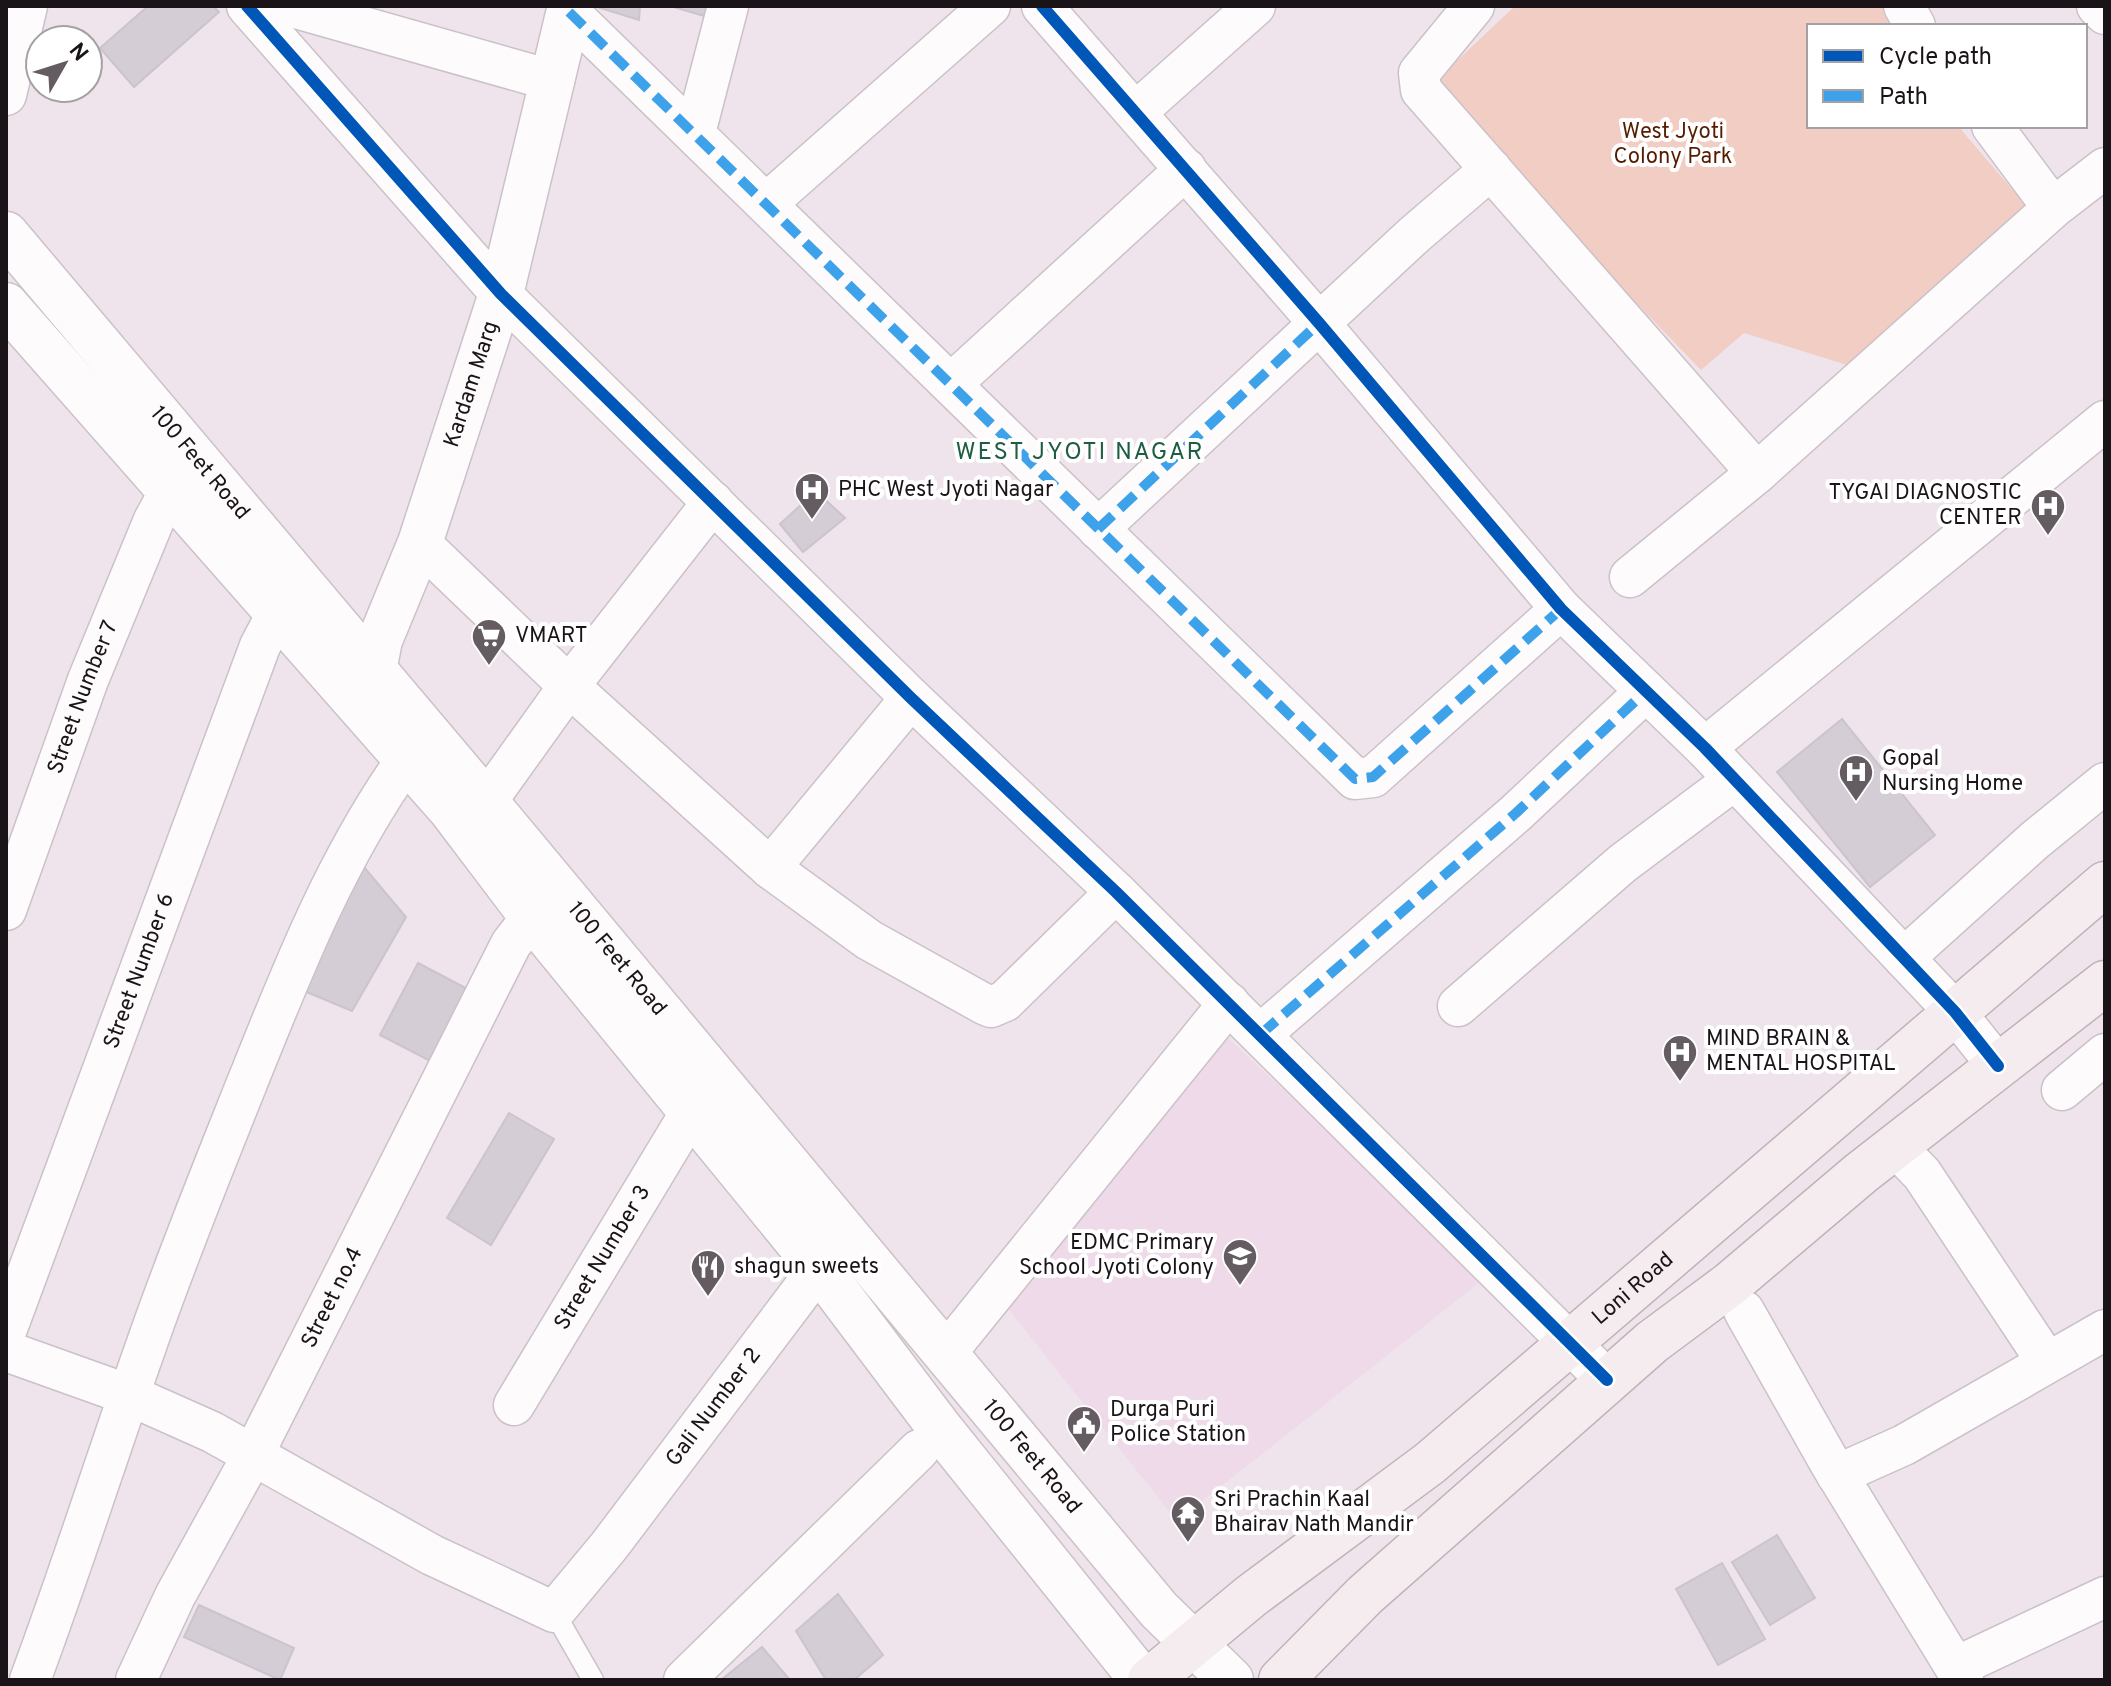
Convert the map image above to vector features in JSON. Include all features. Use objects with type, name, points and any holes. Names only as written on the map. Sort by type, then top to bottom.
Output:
[{"type":"highway","name":"Loni Road","points":[[1150,1680],[1251,1596],[1430,1463],[2105,884]]},
{"type":"highway","points":[[1281,1680],[1365,1595],[1607,1380],[1730,1284],[1895,1146],[2105,983]]},
{"type":"main road","name":"Kardam Marg","points":[[366,711],[380,640],[420,543],[501,294],[570,9]]},
{"type":"main road","name":"100 Feet Road","points":[[6,234],[486,802],[1159,1610],[1231,1680]]},
{"type":"main road","name":"100 Feet Road","points":[[6,305],[407,759],[819,1268],[939,1427],[1142,1680]]},
{"type":"street","points":[[6,95],[27,6]]},
{"type":"street","points":[[247,6],[501,294],[911,698],[1261,1034],[1607,1380]]},
{"type":"street","points":[[289,6],[554,81]]},
{"type":"street","points":[[695,133],[728,6]]},
{"type":"street","points":[[767,203],[990,6]]},
{"type":"street","points":[[1042,6],[1319,323],[1561,609],[1705,748],[1955,1012],[1998,1066]]},
{"type":"street","points":[[1136,112],[1255,6]]},
{"type":"street","points":[[1474,6],[1419,73],[1418,85],[1757,473]]},
{"type":"street","points":[[1904,6],[1914,24]]},
{"type":"street","points":[[2097,6],[2105,14]]},
{"type":"street","points":[[570,9],[1349,775],[1361,781],[1373,777],[1561,609]]},
{"type":"street","points":[[1993,128],[2053,208]]},
{"type":"street","points":[[1630,577],[1757,473],[2053,208],[2105,168]]},
{"type":"street","points":[[951,384],[1186,169]]},
{"type":"street","points":[[1098,529],[1319,323],[1491,169]]},
{"type":"street","points":[[1705,748],[2105,421]]},
{"type":"street","name":"Street Number 7","points":[[6,910],[88,680],[154,520],[171,489]]},
{"type":"street","points":[[486,802],[569,686],[713,502]]},
{"type":"street","points":[[420,543],[569,686],[770,868],[869,940],[991,1007],[1005,1001],[1116,892]]},
{"type":"street","name":"Street Number 6","points":[[6,1331],[260,646],[278,612]]},
{"type":"street","points":[[1261,1034],[1516,813],[1646,691]]},
{"type":"street","points":[[770,868],[911,698]]},
{"type":"street","points":[[30,1680],[195,1214],[290,977],[333,880],[384,792],[407,759]]},
{"type":"street","points":[[1458,1006],[1623,863],[1734,780]]},
{"type":"street","points":[[1904,958],[1972,895],[2105,783]]},
{"type":"street","name":"Street no.4","points":[[136,1680],[175,1596],[254,1453],[511,944],[532,917]]},
{"type":"street","points":[[946,1353],[1229,1003]]},
{"type":"street","points":[[2062,1090],[2105,1054]]},
{"type":"street","name":"Street Number 3","points":[[514,1405],[692,1110]]},
{"type":"street","points":[[1895,1146],[1922,1174],[2047,1362]]},
{"type":"street","name":"Gali Number 2","points":[[554,1612],[609,1546],[819,1268]]},
{"type":"street","points":[[1744,1311],[1837,1475],[1960,1673],[2105,1597]]},
{"type":"street","points":[[1837,1475],[1904,1445],[2105,1330]]},
{"type":"street","points":[[6,1351],[129,1395],[254,1453],[432,1555],[554,1612]]},
{"type":"street","points":[[684,1680],[919,1450]]},
{"type":"lane","points":[[554,1612],[593,1680]]},
{"type":"shaded area","name":"EDMC Primary School Jyoti Colony","points":[[1226,1036],[1485,1278],[1177,1521],[998,1296]]},
{"type":"green space","name":"West Jyoti Colony Park","points":[[1515,6],[1889,6],[1896,24],[1807,24],[1807,128],[1960,128],[2029,209],[1847,365],[1744,333],[1701,370],[1428,88]]},
{"type":"building","points":[[148,6],[213,6],[219,12],[134,87],[104,53],[104,44]]},
{"type":"building","points":[[594,6],[640,6],[639,20]]},
{"type":"building","points":[[670,6],[714,6],[711,18]]},
{"type":"building","name":"PHC West Jyoti Nagar","points":[[816,491],[845,518],[803,552],[780,524]]},
{"type":"building","name":"Gopal Nursing Home","points":[[1842,719],[1935,835],[1870,887],[1777,772]]},
{"type":"building","points":[[358,860],[406,917],[352,1011],[299,989]]},
{"type":"building","points":[[418,963],[475,993],[438,1065],[380,1035]]},
{"type":"building","points":[[509,1113],[554,1139],[491,1245],[447,1218]]},
{"type":"building","points":[[1777,1535],[1815,1598],[1770,1625],[1732,1562]]},
{"type":"building","points":[[1722,1563],[1765,1639],[1718,1665],[1676,1589]]},
{"type":"building","points":[[838,1594],[883,1655],[854,1680],[826,1680],[796,1631]]},
{"type":"building","points":[[199,1605],[294,1648],[280,1680],[184,1637]]},
{"type":"building","points":[[762,1647],[790,1680],[721,1680]]},
{"type":"marked path","points":[[569,12],[1355,779],[1373,777],[1561,609]]},
{"type":"marked path","points":[[1098,529],[1319,323]]},
{"type":"marked path","points":[[1261,1034],[1516,813],[1646,691]]},
{"type":"cycle path","points":[[247,6],[501,294],[911,698],[1116,892],[1607,1380]]},
{"type":"cycle path","points":[[1042,6],[1319,323],[1561,609],[1705,748],[1955,1012],[1998,1066]]},
{"type":"place","name":"PHC West Jyoti Nagar","points":[[812,521]]},
{"type":"place","name":"TYGAI DIAGNOSTIC CENTER","points":[[2048,537]]},
{"type":"place","name":"VMART","points":[[489,667]]},
{"type":"place","name":"Gopal Nursing Home","points":[[1856,803]]},
{"type":"place","name":"MIND BRAIN & MENTAL HOSPITAL","points":[[1680,1083]]},
{"type":"place","name":"EDMC Primary School Jyoti Colony","points":[[1240,1287]]},
{"type":"place","name":"shagun sweets","points":[[708,1298]]},
{"type":"place","name":"Durga Puri Police Station","points":[[1084,1454]]},
{"type":"place","name":"Sri Prachin Kaal Bhairav Nath Mandir","points":[[1188,1544]]},
{"type":"district","name":"WEST JYOTI NAGAR","points":[[1080,453]]}]
